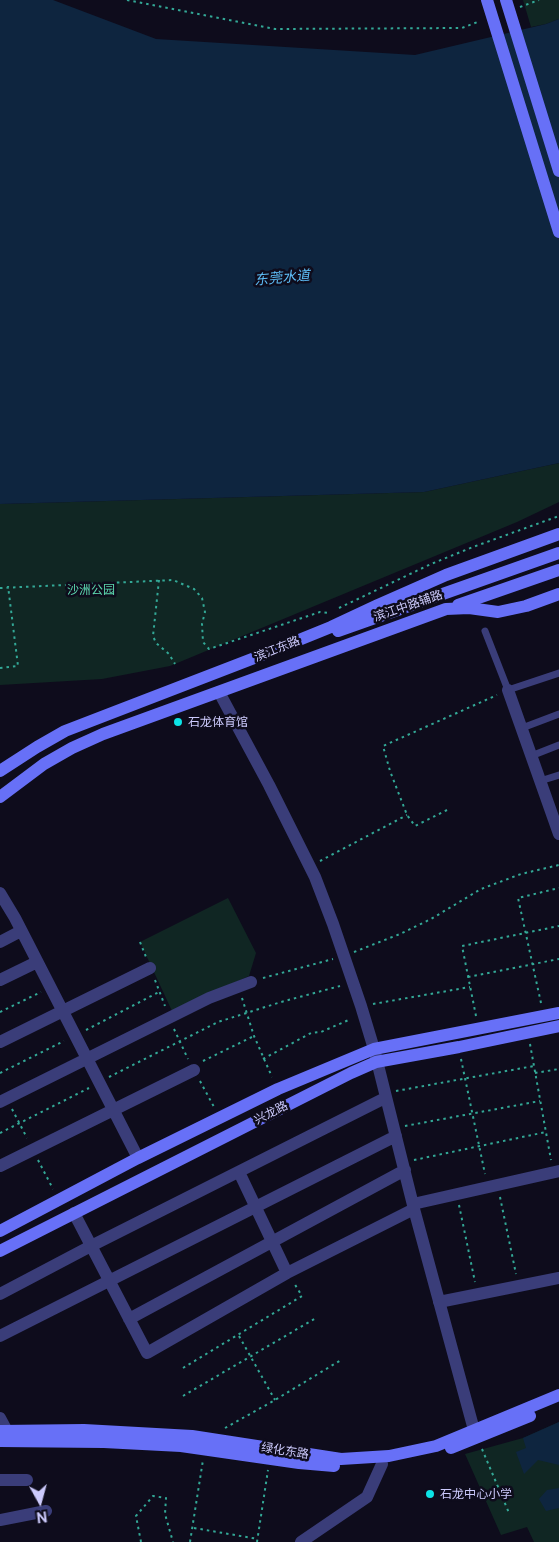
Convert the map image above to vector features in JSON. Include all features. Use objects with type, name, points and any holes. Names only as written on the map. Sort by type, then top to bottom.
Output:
[{"type":"main road","points":[[487,0],[559,232]]},
{"type":"main road","points":[[510,5],[559,172]]},
{"type":"main road","name":"滨江东路","points":[[0,771],[65,730],[331,627],[378,604],[446,575],[559,534]]},
{"type":"main road","name":"滨江中路辅路","points":[[257,657],[344,629],[559,553]]},
{"type":"main road","name":"滨江中路辅路","points":[[446,610],[559,570]]},
{"type":"main road","name":"滨江东路","points":[[0,796],[44,764],[72,748],[104,734],[219,692],[446,610],[469,608],[498,612],[526,606],[559,594]]},
{"type":"main road","name":"兴龙路","points":[[0,1231],[138,1158],[278,1089],[375,1056],[479,1028],[559,1013]]},
{"type":"main road","name":"兴龙路","points":[[0,1251],[351,1073],[375,1056],[459,1047],[559,1026]]},
{"type":"main road","name":"绿化东路","points":[[2,1434],[182,1446],[299,1463],[349,1467],[394,1463],[438,1453],[559,1395]]},
{"type":"main road","name":"绿化东路","points":[[2,1434],[84,1430],[192,1436],[341,1459],[389,1456],[436,1446],[476,1434],[559,1404]]},
{"type":"street","points":[[508,690],[540,781],[552,805],[558,830]]},
{"type":"street","points":[[219,692],[269,785],[309,867],[333,924],[362,1010],[375,1056],[439,1302],[476,1434]]},
{"type":"street","points":[[0,893],[138,1158]]},
{"type":"street","points":[[0,942],[21,931]]},
{"type":"street","points":[[0,980],[37,962]]},
{"type":"street","points":[[0,1042],[150,968]]},
{"type":"street","points":[[0,1102],[209,998],[251,982]]},
{"type":"street","points":[[0,1166],[193,1068]]},
{"type":"street","points":[[0,1294],[385,1096]]},
{"type":"street","points":[[0,1336],[256,1206],[395,1132]]},
{"type":"street","points":[[129,1319],[272,1242],[404,1166]]},
{"type":"street","points":[[239,1172],[287,1273]]},
{"type":"street","points":[[74,1213],[147,1353],[287,1273],[414,1207],[457,1193],[556,1172]]},
{"type":"street","points":[[439,1302],[559,1278]]},
{"type":"street","points":[[0,1418],[2,1434]]},
{"type":"street","points":[[301,1542],[367,1497],[382,1464]]},
{"type":"street","points":[[0,1480],[28,1480]]},
{"type":"street","points":[[0,1520],[46,1511]]},
{"type":"lane","points":[[484,631],[508,690],[559,673]]},
{"type":"lane","points":[[522,728],[559,714]]},
{"type":"lane","points":[[531,756],[559,745]]},
{"type":"lane","points":[[540,781],[559,775]]},
{"type":"path","points":[[127,0],[276,29],[462,28],[488,19]]},
{"type":"path","points":[[510,5],[539,0]]},
{"type":"path","points":[[0,588],[8,586],[159,579],[173,580],[194,589],[202,598],[205,612],[202,624],[203,642],[209,650],[320,612],[329,613],[431,564],[559,516]]},
{"type":"path","points":[[159,579],[153,636],[156,643],[169,654],[175,664]]},
{"type":"path","points":[[0,668],[18,666],[8,586]]},
{"type":"path","points":[[447,810],[415,826],[407,815],[390,771],[383,746],[508,690]]},
{"type":"path","points":[[309,867],[407,815]]},
{"type":"path","points":[[251,982],[344,956],[400,934],[431,919],[481,889],[521,874],[559,865]]},
{"type":"path","points":[[544,1016],[518,898],[559,888]]},
{"type":"path","points":[[479,1028],[462,946],[559,926]]},
{"type":"path","points":[[140,942],[180,1041],[220,1118]]},
{"type":"path","points":[[468,977],[559,960]]},
{"type":"path","points":[[0,1133],[218,1022],[353,982]]},
{"type":"path","points":[[238,986],[254,1036],[278,1089]]},
{"type":"path","points":[[263,1059],[311,1033],[320,1032],[362,1010],[470,987]]},
{"type":"path","points":[[0,1012],[50,988]]},
{"type":"path","points":[[528,1032],[546,1132],[556,1172]]},
{"type":"path","points":[[193,1068],[224,1049],[254,1036]]},
{"type":"path","points":[[459,1047],[464,1080],[479,1146],[493,1185],[519,1286]]},
{"type":"path","points":[[385,1096],[534,1066]]},
{"type":"path","points":[[535,1073],[559,1069]]},
{"type":"path","points":[[395,1132],[472,1114],[540,1101]]},
{"type":"path","points":[[404,1166],[479,1146],[546,1132]]},
{"type":"path","points":[[457,1193],[478,1294]]},
{"type":"path","points":[[183,1368],[302,1296]]},
{"type":"path","points":[[183,1396],[316,1318]]},
{"type":"path","points":[[238,1336],[275,1400]]},
{"type":"path","points":[[218,1430],[227,1428],[341,1360]]},
{"type":"path","points":[[476,1434],[509,1513]]},
{"type":"path","points":[[190,1542],[205,1449]]},
{"type":"path","points":[[193,1528],[258,1541],[270,1458]]},
{"type":"path","points":[[141,1542],[136,1516],[153,1496],[166,1498],[165,1514],[173,1542]]},
{"type":"green space","points":[[523,0],[559,0],[559,19],[531,27]]},
{"type":"green space","name":"沙洲公园","points":[[559,463],[559,502],[517,522],[170,666],[102,679],[0,685],[0,504],[424,492]]},
{"type":"green space","points":[[228,898],[256,953],[249,976],[172,1011],[140,942]]},
{"type":"green space","points":[[559,1422],[559,1542],[534,1542],[527,1527],[501,1535],[465,1454],[523,1438]]},
{"type":"water","name":"东莞水道","points":[[0,0],[53,0],[156,39],[415,55],[546,24],[559,19],[559,463],[424,492],[0,504]]},
{"type":"water","points":[[559,1422],[559,1465],[538,1460],[524,1474],[516,1452],[526,1448],[523,1438]]},
{"type":"water","points":[[559,1488],[559,1508],[546,1511],[539,1499],[547,1490]]},
{"type":"place","name":"石龙体育馆","points":[[178,722]]},
{"type":"place","name":"石龙中心小学","points":[[430,1494]]}]
